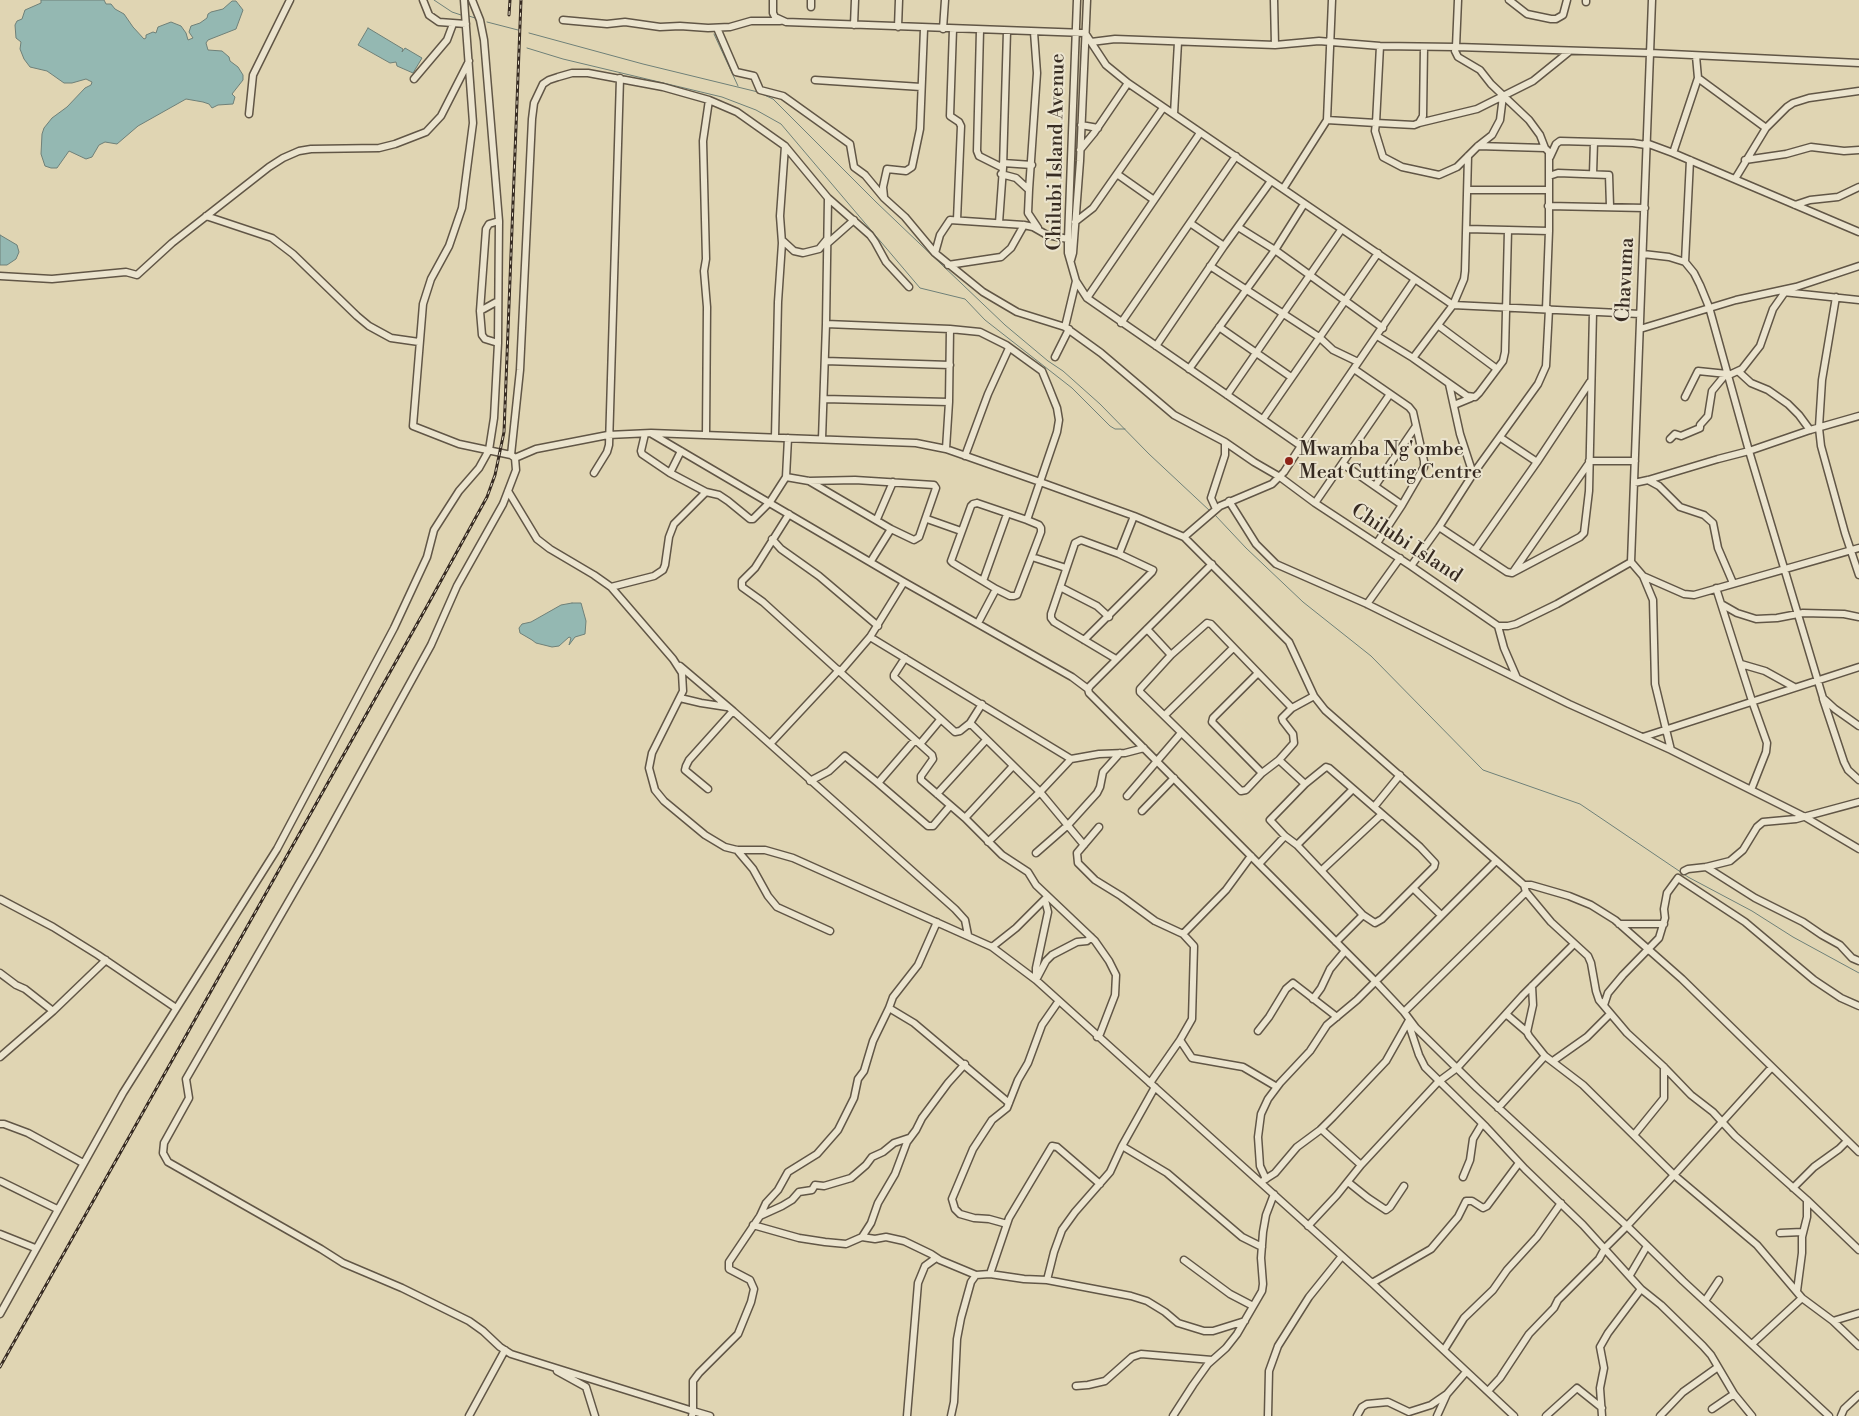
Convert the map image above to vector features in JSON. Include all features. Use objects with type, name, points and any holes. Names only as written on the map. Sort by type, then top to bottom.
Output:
[{"type":"street","points":[[249,114],[253,75],[290,0]]},
{"type":"street","points":[[423,0],[429,15],[439,22],[466,24]]},
{"type":"street","points":[[464,0],[473,122],[462,208],[449,246],[425,295],[419,342],[413,426],[459,444],[513,457],[536,449],[608,435],[706,435],[916,443],[946,449],[1134,516],[1184,537],[1289,642],[1314,696],[1325,710],[1524,885],[1526,892],[1550,922],[1589,959],[1596,991],[1610,1014],[1627,1033],[1691,1095],[1713,1112],[1722,1123],[1859,1250]]},
{"type":"street","points":[[0,1314],[57,1208],[123,1093],[277,849],[394,628],[427,558],[434,530],[459,491],[479,468],[489,450],[494,418],[498,343],[499,221],[484,40],[480,20],[472,0]]},
{"type":"street","points":[[773,0],[773,13],[775,18],[780,21]]},
{"type":"street","points":[[854,26],[855,0]]},
{"type":"street","points":[[898,27],[899,0]]},
{"type":"street","points":[[943,29],[944,0]]},
{"type":"street","name":"Chilubi Island Avenue","points":[[1071,260],[1068,253],[1068,238],[1078,0]]},
{"type":"street","name":"Chilubi Island Avenue","points":[[1071,260],[1080,150],[1087,0]]},
{"type":"street","points":[[1274,0],[1275,45]]},
{"type":"street","points":[[1283,189],[1327,120],[1332,0]]},
{"type":"street","points":[[1411,566],[1473,474],[1501,438],[1543,376],[1547,354],[1548,190],[1550,158],[1548,149],[1545,148],[1540,135],[1529,120],[1503,96],[1480,70],[1458,57],[1455,51],[1458,0]]},
{"type":"street","points":[[1509,0],[1527,14],[1550,19],[1556,19],[1563,15],[1567,0]]},
{"type":"street","name":"Chavuma","points":[[1631,562],[1640,314],[1646,208],[1646,144],[1652,0]]},
{"type":"street","points":[[563,20],[607,24],[625,22],[660,27],[717,28],[730,27],[751,21],[780,21],[924,29],[1085,34],[1106,65],[1128,83],[1453,305],[1640,314]]},
{"type":"street","points":[[414,79],[446,40],[453,24]]},
{"type":"street","points":[[717,28],[737,73],[754,76],[760,90],[783,96],[850,144],[852,165],[865,175],[884,198],[909,221],[935,253],[948,265],[996,301],[1017,312],[1067,328]]},
{"type":"street","points":[[884,198],[883,187],[887,168],[906,171],[912,167],[920,129],[924,29]]},
{"type":"street","points":[[953,29],[950,116],[959,122],[961,126],[957,220]]},
{"type":"street","points":[[980,30],[977,151],[979,156],[1002,168],[1029,190]]},
{"type":"street","points":[[999,223],[1007,31]]},
{"type":"street","points":[[1034,32],[1037,73],[1033,107],[1032,165],[1028,214],[1040,230],[1047,235],[1068,238]]},
{"type":"street","points":[[1091,42],[1114,39],[1275,45],[1320,41],[1380,46],[1570,51],[1859,63]]},
{"type":"street","points":[[1174,114],[1178,42]]},
{"type":"street","points":[[1380,46],[1375,130],[1383,157],[1402,167],[1439,175],[1458,167],[1478,146],[1492,135],[1500,120],[1503,96]]},
{"type":"street","points":[[1419,123],[1423,116],[1424,47]]},
{"type":"street","points":[[1327,120],[1407,126],[1477,109],[1533,80],[1570,51]]},
{"type":"street","points":[[1673,153],[1698,78],[1696,56]]},
{"type":"street","points":[[0,276],[52,278],[126,272],[138,275],[172,243],[269,167],[298,151],[327,148],[379,148],[426,132],[441,116],[469,60]]},
{"type":"street","points":[[710,1416],[692,1414],[521,1358],[505,1350],[469,1322],[402,1288],[343,1263],[168,1162],[162,1154],[164,1143],[188,1098],[186,1079],[316,854],[431,645],[457,586],[503,504],[516,470],[513,457],[520,370],[525,236],[534,103],[543,84],[549,80],[572,73],[588,73],[663,87],[709,100],[737,112],[785,146],[828,198],[876,242],[886,262],[908,287]]},
{"type":"street","points":[[594,473],[607,452],[620,78]]},
{"type":"street","points":[[1698,78],[1766,128]]},
{"type":"street","points":[[815,80],[921,87]]},
{"type":"street","points":[[1080,150],[1098,128],[1128,83]]},
{"type":"street","points":[[1735,179],[1766,128],[1793,103],[1809,98],[1859,91]]},
{"type":"street","points":[[706,435],[707,307],[704,271],[706,258],[703,141],[709,100]]},
{"type":"street","points":[[1075,222],[1093,208],[1163,108]]},
{"type":"street","points":[[1081,125],[1098,128]]},
{"type":"street","points":[[1087,298],[1200,133]]},
{"type":"street","points":[[1550,158],[1556,144],[1560,141],[1646,144],[1690,160],[1859,232]]},
{"type":"street","points":[[1593,174],[1594,142]]},
{"type":"street","points":[[775,437],[778,302],[782,240],[780,216],[785,146]]},
{"type":"street","points":[[1478,146],[1545,148]]},
{"type":"street","points":[[1745,160],[1786,154],[1811,147],[1844,151],[1859,150]]},
{"type":"street","points":[[1121,323],[1236,156]]},
{"type":"street","points":[[1413,358],[1453,305],[1464,279],[1468,156]]},
{"type":"street","points":[[1685,262],[1690,160]]},
{"type":"street","points":[[1002,168],[1032,165]]},
{"type":"street","points":[[1549,176],[1558,173],[1609,176],[1610,206]]},
{"type":"street","points":[[1117,174],[1154,200]]},
{"type":"street","points":[[1156,346],[1271,181]]},
{"type":"street","points":[[1795,205],[1810,200],[1838,197],[1859,187]]},
{"type":"street","points":[[1468,190],[1548,190]]},
{"type":"street","points":[[822,439],[829,240],[828,198]]},
{"type":"street","points":[[1189,369],[1275,250],[1304,204]]},
{"type":"street","points":[[1548,206],[1646,208]]},
{"type":"street","points":[[206,216],[272,238],[293,254],[369,326],[391,338],[419,342]]},
{"type":"street","points":[[782,240],[794,251],[803,253],[818,249],[854,220]]},
{"type":"street","points":[[935,253],[936,244],[950,220],[1024,225],[1040,230]]},
{"type":"street","points":[[498,343],[485,339],[482,335],[480,311],[486,229],[489,224],[499,221]]},
{"type":"street","points":[[1190,223],[1224,246]]},
{"type":"street","points":[[948,265],[1001,257],[1011,248],[1024,225]]},
{"type":"street","points":[[1238,227],[1275,250],[1383,328]]},
{"type":"street","points":[[1467,229],[1549,231]]},
{"type":"street","points":[[1227,395],[1341,230]]},
{"type":"street","points":[[1454,405],[1479,393],[1503,361],[1507,309],[1508,230]]},
{"type":"street","points":[[1263,420],[1290,377],[1378,253]]},
{"type":"street","points":[[1643,254],[1668,257],[1685,262],[1694,273],[1709,307],[1823,698],[1844,762],[1848,770],[1859,780]]},
{"type":"street","points":[[1071,260],[1076,281],[1087,298],[1300,446]]},
{"type":"street","points":[[1210,266],[1319,337],[1333,350],[1358,362]]},
{"type":"street","points":[[1640,329],[1709,307],[1820,280],[1859,266]]},
{"type":"street","points":[[1184,537],[1213,511],[1230,501],[1272,484],[1280,477],[1415,279]]},
{"type":"street","points":[[1055,357],[1067,328],[1076,281]]},
{"type":"street","points":[[1777,292],[1859,300]]},
{"type":"street","points":[[1686,397],[1698,371],[1728,374],[1739,372],[1760,346],[1773,309],[1785,292]]},
{"type":"street","points":[[1836,297],[1822,380],[1819,428],[1821,446],[1859,575]]},
{"type":"street","points":[[480,311],[498,301]]},
{"type":"street","points":[[1439,527],[1507,572],[1512,573],[1580,537],[1584,533],[1589,491],[1593,312]]},
{"type":"street","points":[[826,324],[980,332],[1009,348],[1042,371],[1057,408],[1057,432],[1026,520]]},
{"type":"street","points":[[1439,326],[1497,369]]},
{"type":"street","points":[[1219,327],[1290,377]]},
{"type":"street","name":"Chilubi Island","points":[[1067,328],[1101,353],[1174,415],[1225,442],[1280,477],[1315,503],[1400,558],[1498,626]]},
{"type":"street","points":[[946,449],[950,329]]},
{"type":"street","points":[[1377,336],[1472,397]]},
{"type":"street","points":[[965,456],[988,394],[1009,348]]},
{"type":"street","points":[[825,360],[950,365]]},
{"type":"street","points":[[1354,369],[1409,407],[1413,412],[1424,467],[1377,543]]},
{"type":"street","points":[[1739,372],[1751,383],[1768,390],[1788,404],[1810,430]]},
{"type":"street","points":[[1670,439],[1675,434],[1681,436],[1700,428],[1700,425],[1708,416],[1712,391],[1728,374]]},
{"type":"street","points":[[1475,550],[1590,382]]},
{"type":"street","points":[[1449,384],[1460,434],[1473,474]]},
{"type":"street","points":[[1315,503],[1390,394]]},
{"type":"street","points":[[824,399],[948,402]]},
{"type":"street","points":[[1634,482],[1648,480],[1750,451],[1810,430],[1859,416]]},
{"type":"street","points":[[1375,486],[1416,426]]},
{"type":"street","points":[[648,434],[770,502],[1088,689],[1404,1012],[1422,1064],[1519,1163],[1561,1202],[1641,1288],[1703,1346],[1711,1355],[1734,1394],[1751,1415]]},
{"type":"street","points":[[648,434],[641,451],[642,454],[670,473],[728,501],[750,519],[753,519],[770,502],[786,477],[788,438]]},
{"type":"street","points":[[1501,438],[1537,462]]},
{"type":"street","points":[[1213,511],[1211,498],[1225,454],[1225,442]]},
{"type":"street","points":[[670,473],[681,451]]},
{"type":"street","points":[[1589,462],[1635,461]]},
{"type":"street","points":[[1512,573],[1589,462]]},
{"type":"street","points":[[1343,464],[1402,504]]},
{"type":"street","points":[[786,477],[809,481],[893,482],[936,486],[927,519],[919,537],[914,540],[809,481]]},
{"type":"street","points":[[1648,480],[1659,486],[1680,507],[1704,515],[1713,523],[1718,548],[1733,583]]},
{"type":"street","points":[[877,519],[893,482]]},
{"type":"street","points":[[508,491],[537,539],[611,587],[682,673],[683,690],[652,753],[649,768],[655,790],[664,801],[705,835],[725,847],[737,850],[766,850],[793,858],[992,947],[1036,980],[1097,1037],[1264,1181],[1274,1194],[1308,1226],[1514,1416]]},
{"type":"street","points":[[611,587],[654,576],[663,570],[669,537],[676,521],[706,492]]},
{"type":"street","points":[[1230,501],[1256,544],[1276,564],[1367,604],[1517,678],[1671,750],[1804,817],[1859,850]]},
{"type":"street","points":[[977,503],[1026,520],[1039,525],[1041,532],[1017,595],[1010,596],[996,589],[951,561],[973,504],[977,503]]},
{"type":"street","points":[[789,514],[755,568],[742,581],[742,587],[763,602],[917,742],[933,759],[921,778],[1002,855],[1025,869],[1047,898],[1092,937],[1110,961],[1116,975],[1116,995],[1097,1037]]},
{"type":"street","points":[[983,580],[1007,514]]},
{"type":"street","points":[[1119,554],[1134,516]]},
{"type":"street","points":[[927,519],[962,531]]},
{"type":"street","points":[[871,561],[891,528]]},
{"type":"street","points":[[772,540],[781,549],[819,576],[878,626]]},
{"type":"street","points":[[1084,640],[1152,572],[1152,568],[1081,540],[1075,543],[1051,618],[1054,622],[1084,640],[1116,659]]},
{"type":"street","points":[[1643,576],[1684,594],[1694,595],[1859,548]]},
{"type":"street","points":[[1032,557],[1066,568]]},
{"type":"street","points":[[1367,604],[1400,558]]},
{"type":"street","points":[[1517,678],[1504,648],[1498,626],[1516,624],[1557,604],[1631,562],[1643,576],[1653,600],[1655,684],[1671,750]]},
{"type":"street","points":[[1088,689],[1212,564]]},
{"type":"street","points":[[770,744],[870,637],[904,582]]},
{"type":"street","points":[[1060,587],[1097,606],[1109,617]]},
{"type":"street","points":[[1716,588],[1767,747],[1751,790]]},
{"type":"street","points":[[978,623],[996,589]]},
{"type":"street","points":[[1723,605],[1737,613],[1756,619],[1777,618],[1797,613],[1828,612],[1859,617]]},
{"type":"street","points":[[1292,708],[1207,622],[1140,689],[1140,692],[1241,791],[1246,790],[1262,773],[1279,760],[1294,743],[1293,734],[1282,718],[1292,708],[1314,696]]},
{"type":"street","points":[[1147,629],[1172,656]]},
{"type":"street","points":[[870,637],[1071,759]]},
{"type":"street","points":[[1165,715],[1233,648]]},
{"type":"street","points":[[905,658],[894,677],[955,732],[960,732],[970,724],[982,704]]},
{"type":"street","points":[[1741,664],[1765,671],[1794,687]]},
{"type":"street","points":[[678,666],[706,687],[955,909],[965,920],[968,935]]},
{"type":"street","points":[[1643,738],[1859,667]]},
{"type":"street","points":[[1258,673],[1213,718],[1212,722],[1262,773]]},
{"type":"street","points":[[680,698],[701,704],[715,704],[731,709]]},
{"type":"street","points":[[1823,698],[1859,726]]},
{"type":"street","points":[[708,789],[685,770],[686,766],[731,709]]},
{"type":"street","points":[[878,783],[940,720]]},
{"type":"street","points":[[970,724],[1040,792],[1084,844]]},
{"type":"street","points":[[1127,796],[1181,733]]},
{"type":"street","points":[[937,794],[986,740]]},
{"type":"street","points":[[988,842],[1071,759],[1144,748]]},
{"type":"street","points":[[1036,854],[1068,825],[1096,793],[1100,788],[1103,772],[1120,753]]},
{"type":"street","points":[[810,781],[829,771],[845,756],[928,826],[933,826],[950,806]]},
{"type":"street","points":[[1279,760],[1305,784]]},
{"type":"street","points":[[965,818],[1012,766]]},
{"type":"street","points":[[1326,767],[1329,768],[1420,847],[1434,862],[1434,867],[1379,922],[1372,922],[1362,915],[1322,870],[1270,820],[1305,784],[1326,767]]},
{"type":"street","points":[[1374,807],[1400,775]]},
{"type":"street","points":[[1142,812],[1174,778]]},
{"type":"street","points":[[1297,845],[1353,789]]},
{"type":"street","points":[[1684,871],[1730,861],[1738,855],[1760,824],[1796,819],[1859,802]]},
{"type":"street","points":[[1322,870],[1382,814]]},
{"type":"street","points":[[1046,1280],[1062,1230],[1110,1172],[1152,1085],[1192,1019],[1193,1012],[1194,946],[1183,934],[1155,921],[1095,880],[1081,867],[1076,859],[1084,844],[1099,827]]},
{"type":"street","points":[[1259,864],[1285,836]]},
{"type":"street","points":[[737,850],[752,869],[768,896],[777,906],[830,932]]},
{"type":"street","points":[[1183,934],[1226,890],[1251,856]]},
{"type":"street","points":[[1264,1181],[1260,1166],[1259,1125],[1264,1106],[1277,1087],[1310,1051],[1327,1025],[1352,1005],[1496,861]]},
{"type":"street","points":[[1706,867],[1755,898],[1802,922],[1827,939],[1840,945],[1852,958],[1859,961]]},
{"type":"street","points":[[1604,1005],[1606,997],[1618,981],[1658,938],[1664,924],[1667,893],[1678,878],[1745,922],[1814,980],[1841,998],[1859,1006]]},
{"type":"street","points":[[1524,885],[1531,885],[1569,896],[1591,905],[1619,924],[1682,979],[1859,1152]]},
{"type":"street","points":[[1413,888],[1441,915]]},
{"type":"street","points":[[1404,1012],[1526,892]]},
{"type":"street","points":[[992,947],[1016,928],[1047,898]]},
{"type":"street","points":[[1036,980],[1036,968],[1048,912],[1047,898]]},
{"type":"street","points":[[0,899],[53,927],[106,960],[176,1008]]},
{"type":"street","points":[[1336,942],[1362,915]]},
{"type":"street","points":[[692,1414],[693,1381],[695,1377],[738,1334],[751,1302],[753,1284],[728,1266],[729,1262],[760,1216],[766,1203],[778,1190],[788,1172],[817,1154],[838,1130],[854,1098],[857,1083],[864,1071],[873,1041],[893,997],[918,965],[937,922]]},
{"type":"street","points":[[1619,924],[1664,924]]},
{"type":"street","points":[[1036,980],[1046,961],[1052,956],[1077,942],[1087,941],[1092,937]]},
{"type":"street","points":[[1308,1226],[1361,1165],[1438,1082],[1457,1068],[1532,986],[1574,944]]},
{"type":"street","points":[[1313,998],[1321,988],[1330,969],[1345,951]]},
{"type":"street","points":[[0,1057],[53,1011],[106,960]]},
{"type":"street","points":[[0,973],[53,1011]]},
{"type":"street","points":[[1258,1031],[1291,984],[1295,983],[1337,1017]]},
{"type":"street","points":[[1527,1032],[1533,1005],[1532,986]]},
{"type":"street","points":[[1007,1224],[960,1214],[955,1209],[952,1199],[973,1149],[992,1120],[1004,1112],[1018,1080],[1028,1063],[1042,1025],[1058,1002]]},
{"type":"street","points":[[889,1008],[914,1023],[944,1050],[965,1064],[1009,1102]]},
{"type":"street","points":[[1506,1014],[1527,1032],[1545,1056],[1583,1085],[1674,1175],[1757,1245],[1802,1298],[1833,1321],[1859,1346]]},
{"type":"street","points":[[1553,1061],[1587,1037],[1610,1014]]},
{"type":"street","points":[[1408,1020],[1498,1108],[1829,1416]]},
{"type":"street","points":[[1264,1181],[1275,1173],[1297,1147],[1321,1129],[1386,1061],[1408,1020]]},
{"type":"street","points":[[1180,1040],[1192,1058],[1243,1067],[1277,1087]]},
{"type":"street","points":[[1498,1108],[1545,1056]]},
{"type":"street","points":[[862,1237],[871,1223],[878,1203],[895,1174],[907,1142],[948,1083],[965,1064]]},
{"type":"street","points":[[1634,1134],[1664,1098],[1664,1067]]},
{"type":"street","points":[[1488,1391],[1500,1378],[1529,1334],[1554,1308],[1570,1286],[1599,1260],[1605,1248],[1772,1068]]},
{"type":"street","points":[[0,1124],[28,1133],[83,1163]]},
{"type":"street","points":[[1463,1177],[1470,1160],[1473,1139],[1482,1124]]},
{"type":"street","points":[[1321,1129],[1361,1165]]},
{"type":"street","points":[[760,1216],[792,1200],[799,1192],[812,1190],[815,1185],[824,1186],[850,1178],[866,1165],[872,1157],[883,1152],[894,1143],[910,1137]]},
{"type":"street","points":[[1793,1188],[1818,1163],[1839,1149],[1847,1141]]},
{"type":"street","points":[[990,1274],[1007,1224],[1052,1146],[1057,1146],[1100,1184]]},
{"type":"street","points":[[1122,1146],[1167,1173],[1242,1237],[1262,1247]]},
{"type":"street","points":[[1372,1283],[1431,1249],[1458,1217],[1466,1201],[1472,1200],[1483,1208],[1487,1206],[1519,1163]]},
{"type":"street","points":[[0,1181],[57,1208]]},
{"type":"street","points":[[1348,1182],[1386,1210],[1390,1208],[1404,1186]]},
{"type":"street","points":[[1173,1416],[1193,1384],[1212,1360],[1226,1348],[1245,1322],[1262,1291],[1262,1247],[1266,1215],[1274,1194]]},
{"type":"street","points":[[1797,1291],[1802,1253],[1802,1232],[1808,1217],[1807,1200]]},
{"type":"street","points":[[1444,1350],[1464,1318],[1493,1290],[1507,1270],[1543,1229],[1561,1202]]},
{"type":"street","points":[[753,1225],[799,1238],[846,1244],[862,1237],[875,1239],[893,1238],[904,1241],[936,1258],[976,1275],[990,1274],[1010,1278],[1046,1280],[1131,1296],[1160,1309],[1178,1323],[1204,1331],[1213,1331],[1245,1322]]},
{"type":"street","points":[[1780,1233],[1802,1232]]},
{"type":"street","points":[[1,1236],[35,1248]]},
{"type":"street","points":[[1630,1275],[1647,1246]]},
{"type":"street","points":[[1268,1416],[1269,1371],[1278,1346],[1309,1297],[1342,1256]]},
{"type":"street","points":[[907,1416],[918,1283],[925,1266],[936,1258]]},
{"type":"street","points":[[1184,1260],[1230,1294],[1254,1306]]},
{"type":"street","points":[[952,1416],[956,1339],[971,1282],[976,1275]]},
{"type":"street","points":[[1705,1302],[1719,1280]]},
{"type":"street","points":[[1602,1416],[1600,1388],[1604,1368],[1600,1354],[1601,1344],[1641,1288]]},
{"type":"street","points":[[1752,1344],[1802,1298]]},
{"type":"street","points":[[1833,1321],[1859,1313]]},
{"type":"street","points":[[469,1416],[505,1350]]},
{"type":"street","points":[[1076,1386],[1088,1386],[1105,1381],[1132,1357],[1141,1354],[1212,1360]]},
{"type":"street","points":[[1660,1416],[1684,1392],[1718,1367]]},
{"type":"street","points":[[552,1368],[586,1388],[595,1416]]},
{"type":"street","points":[[1358,1416],[1362,1407],[1367,1404],[1388,1402],[1409,1412],[1431,1405],[1447,1394],[1466,1372]]},
{"type":"street","points":[[1546,1416],[1577,1388],[1602,1408]]},
{"type":"street","points":[[1437,1416],[1447,1394]]},
{"type":"street","points":[[1712,1409],[1734,1394]]},
{"type":"street","points":[[1841,1416],[1844,1409],[1859,1395]]},
{"type":"water","points":[[41,0],[104,0],[106,4],[111,4],[115,9],[124,14],[144,39],[146,35],[153,32],[156,33],[158,27],[171,22],[181,26],[188,40],[193,38],[189,32],[191,26],[200,23],[211,12],[223,9],[232,1],[236,1],[243,10],[236,29],[208,40],[206,43],[208,50],[222,51],[229,57],[230,61],[238,67],[243,75],[243,80],[232,94],[235,97],[233,104],[218,105],[212,108],[209,104],[186,99],[138,126],[117,144],[105,142],[99,145],[92,157],[86,159],[69,151],[57,168],[45,166],[41,154],[44,128],[52,118],[67,107],[92,82],[86,79],[64,83],[47,71],[30,67],[24,59],[20,49],[21,42],[16,38],[15,25],[17,21],[22,19],[25,10],[41,3]]},
{"type":"water","points":[[368,28],[403,49],[402,52],[405,48],[422,58],[413,73],[397,66],[396,62],[390,63],[358,45]]},
{"type":"water","points":[[0,235],[17,245],[19,252],[16,259],[7,265],[0,265]]},
{"type":"water","points":[[581,603],[586,621],[585,634],[575,637],[569,645],[571,638],[569,637],[559,646],[552,647],[536,643],[520,633],[519,628],[522,624],[531,622],[561,605]]},
{"type":"waterway","points":[[434,0],[452,12],[461,15]]},
{"type":"waterway","points":[[469,16],[475,18]]},
{"type":"waterway","points":[[487,22],[518,30]]},
{"type":"waterway","points":[[529,33],[643,64],[758,92]]},
{"type":"waterway","points":[[714,34],[738,86]]},
{"type":"waterway","points":[[527,48],[563,59],[722,97],[756,110],[781,124],[920,288],[965,299],[985,320],[1072,388],[1110,426],[1115,429],[1125,429]]},
{"type":"waterway","points":[[762,94],[773,99],[876,202],[1005,325],[1063,371],[1100,404],[1149,454],[1210,511]]},
{"type":"waterway","points":[[1215,515],[1246,548],[1303,602],[1371,656],[1483,770],[1580,804],[1688,877],[1752,911],[1793,937],[1859,973]]},
{"type":"railway","points":[[509,15],[510,0]]},
{"type":"railway","points":[[0,1367],[487,497],[495,475],[504,432],[521,0]]},
{"type":"place","name":"Mwamba Ng'ombe Meat Cutting Centre","points":[[1289,461]]}]
